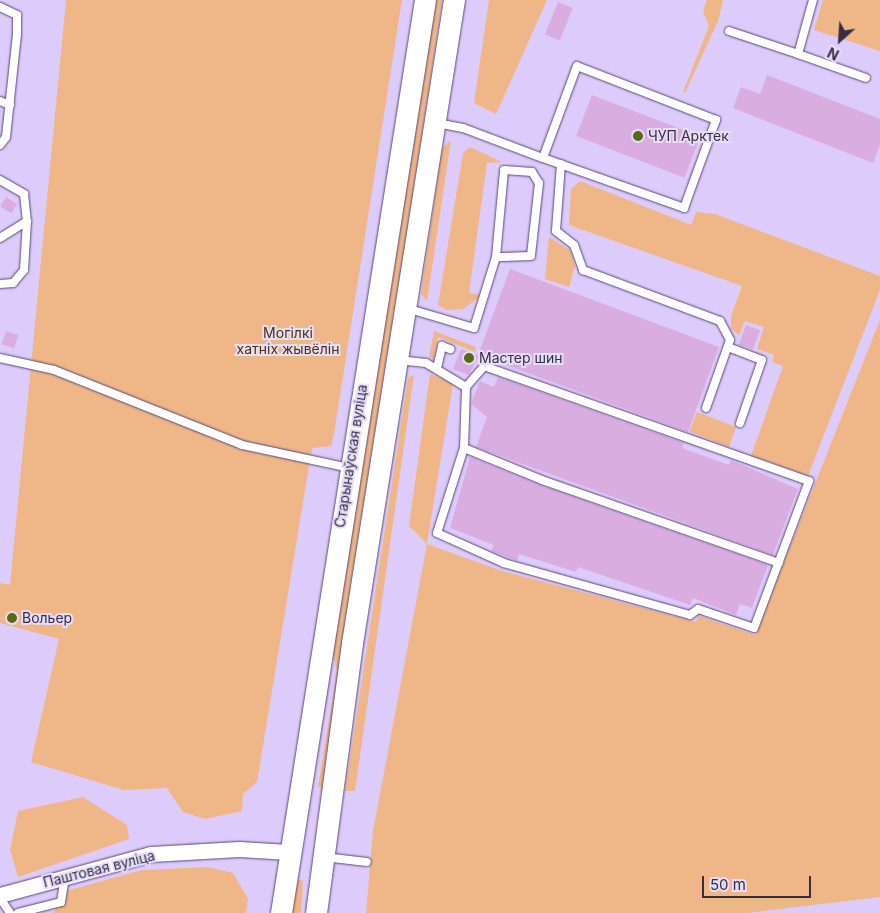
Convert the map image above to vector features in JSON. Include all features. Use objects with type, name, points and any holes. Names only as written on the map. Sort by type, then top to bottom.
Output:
[{"type":"main road","name":"Старынаўская вуліца","points":[[281,913],[349,468],[425,0]]},
{"type":"main road","points":[[316,913],[321,857],[396,360],[454,0]]},
{"type":"main road","points":[[289,852],[321,857]]},
{"type":"street","name":"Паштовая вуліца","points":[[0,897],[151,854],[239,848],[289,852]]},
{"type":"lane","points":[[798,54],[813,0]]},
{"type":"lane","points":[[0,7],[17,15],[6,136],[0,145]]},
{"type":"lane","points":[[729,31],[866,78]]},
{"type":"lane","points":[[433,122],[463,128],[543,158],[684,208],[716,120],[577,66],[543,158]]},
{"type":"lane","points":[[0,101],[10,105]]},
{"type":"lane","points":[[561,164],[556,231],[574,245],[584,270],[720,321],[730,340],[706,408]]},
{"type":"lane","points":[[404,308],[474,328],[496,256],[504,170],[532,172],[539,183],[532,256],[496,256]]},
{"type":"lane","points":[[0,180],[24,194],[27,221],[24,270],[13,283],[0,284]]},
{"type":"lane","points":[[0,238],[27,221]]},
{"type":"lane","points":[[437,368],[442,346],[450,349]]},
{"type":"lane","points":[[728,348],[762,360],[740,423]]},
{"type":"lane","points":[[0,358],[54,370],[242,445],[349,468]]},
{"type":"lane","points":[[396,360],[437,368],[466,387]]},
{"type":"lane","points":[[484,366],[809,481],[754,628],[698,609],[690,615],[504,562],[437,533],[464,448],[466,387],[484,366]]},
{"type":"lane","points":[[464,448],[542,480],[779,563]]},
{"type":"lane","points":[[321,857],[367,862]]},
{"type":"lane","points":[[18,913],[61,902],[65,878]]},
{"type":"lane","points":[[0,897],[10,913]]},
{"type":"green space","name":"Могілкі хатніх жывёлін","points":[[66,0],[402,0],[334,434],[331,446],[312,448],[257,782],[243,794],[242,811],[205,819],[183,812],[167,788],[124,790],[31,762],[59,639],[0,623],[0,583],[10,585]]},
{"type":"green space","points":[[435,0],[442,0],[325,787],[318,787],[337,671],[332,650]]},
{"type":"green space","points":[[489,0],[547,0],[496,114],[474,103]]},
{"type":"green space","points":[[707,0],[723,0],[718,21],[685,93],[683,92],[709,26],[703,11]]},
{"type":"green space","points":[[823,0],[880,0],[880,51],[814,30]]},
{"type":"green space","points":[[451,140],[427,301],[421,294],[442,148]]},
{"type":"green space","points":[[470,147],[502,162],[487,163],[469,293],[482,295],[463,309],[446,310],[438,305],[463,153]]},
{"type":"green space","points":[[580,181],[691,225],[696,212],[715,214],[880,276],[880,290],[808,476],[751,456],[783,366],[772,362],[774,355],[757,349],[764,327],[745,321],[739,335],[731,329],[731,316],[742,286],[569,225],[571,189]]},
{"type":"green space","points":[[549,237],[571,251],[575,266],[569,287],[545,279]]},
{"type":"green space","points":[[880,320],[880,897],[747,913],[366,913],[373,831],[427,544],[499,570],[696,622],[699,616],[755,635]]},
{"type":"green space","points":[[434,331],[476,347],[475,352],[438,337],[434,359],[429,357]]},
{"type":"green space","points":[[430,374],[453,384],[427,544],[409,526]]},
{"type":"green space","points":[[414,375],[355,791],[345,791],[408,378]]},
{"type":"green space","points":[[697,412],[736,427],[729,447],[689,432]]},
{"type":"green space","points":[[83,797],[127,825],[129,839],[18,877],[10,850],[18,811]]},
{"type":"green space","points":[[208,867],[233,873],[248,899],[246,913],[54,913],[62,892],[142,870]]},
{"type":"green space","points":[[292,878],[303,881],[301,913],[292,913]]},
{"type":"building","points":[[558,2],[573,8],[560,40],[545,34]]},
{"type":"building","points":[[767,75],[880,119],[880,145],[873,163],[733,108],[741,87],[760,94]]},
{"type":"building","name":"ЧУП Арктек","points":[[592,95],[700,137],[685,178],[576,136]]},
{"type":"building","points":[[6,197],[17,204],[11,213],[0,206]]},
{"type":"building","points":[[510,269],[719,347],[688,432],[479,355],[469,375],[453,369],[461,349],[478,355]]},
{"type":"building","points":[[746,325],[760,330],[753,350],[739,345]]},
{"type":"building","points":[[6,331],[18,335],[14,348],[2,344]]},
{"type":"building","points":[[498,377],[684,443],[682,448],[729,465],[731,460],[798,489],[773,555],[476,447],[487,417],[471,404],[480,381],[494,387]]},
{"type":"building","points":[[470,457],[540,485],[768,565],[752,608],[740,604],[736,615],[693,598],[690,605],[578,567],[576,572],[519,554],[517,561],[491,551],[494,545],[450,528]]},
{"type":"place","name":"ЧУП Арктек","points":[[638,136]]},
{"type":"place","name":"Мастер шин","points":[[469,358]]},
{"type":"place","name":"Вольер","points":[[12,618]]}]
